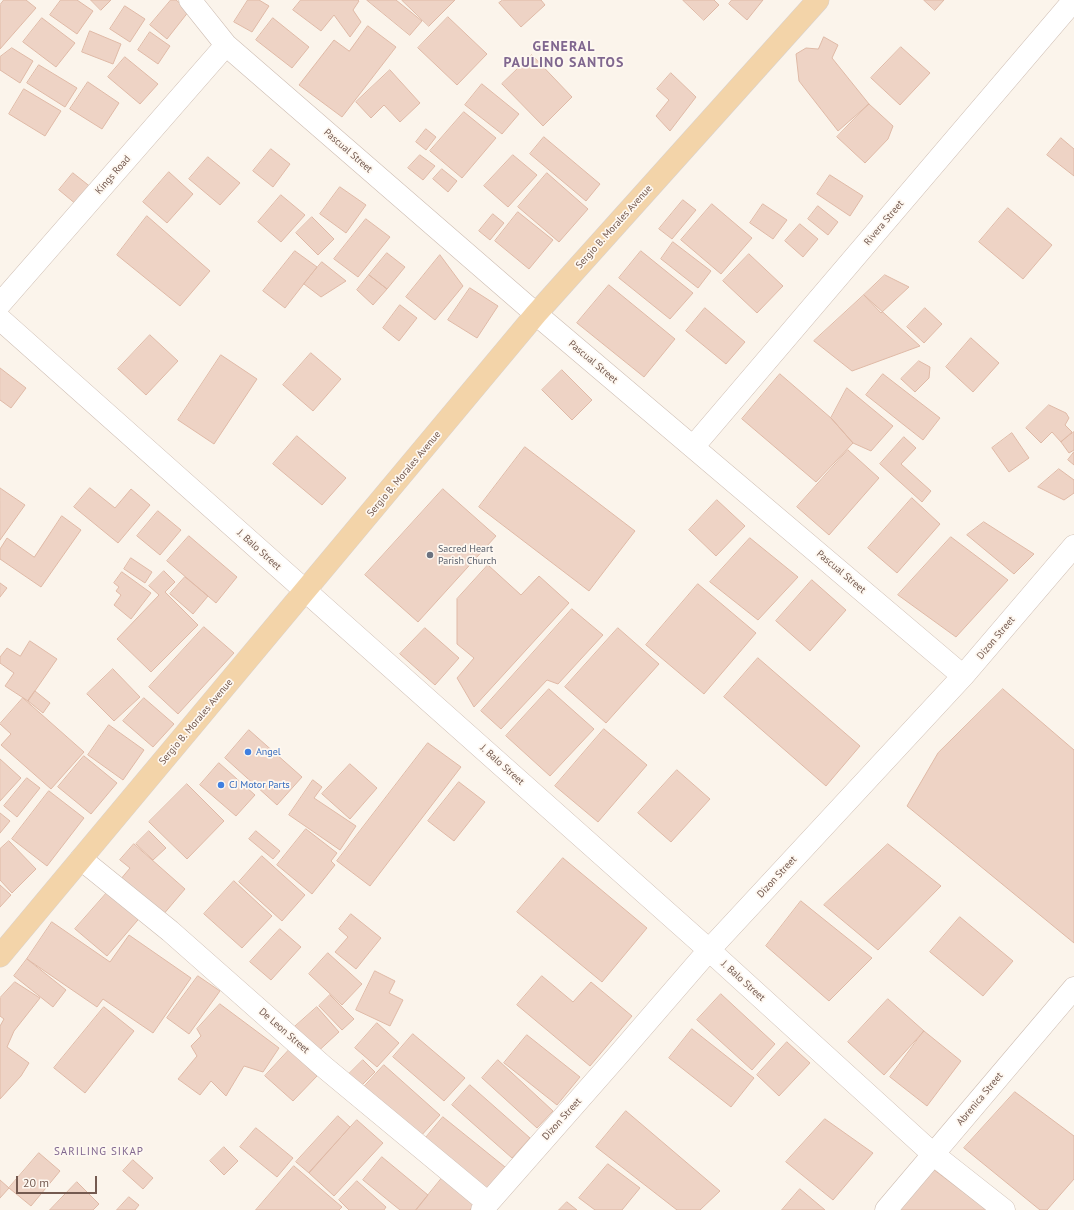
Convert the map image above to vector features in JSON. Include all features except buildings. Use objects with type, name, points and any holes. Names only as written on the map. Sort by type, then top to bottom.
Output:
[{"type":"main road","name":"Sergio B. Morales Avenue","points":[[0,956],[536,314],[818,0]]},
{"type":"street","name":"Pascual Street","points":[[190,0],[226,45],[536,314],[963,676]]},
{"type":"street","name":"Rivera Street","points":[[694,447],[1074,0]]},
{"type":"street","name":"Kings Road","points":[[0,304],[226,45]]},
{"type":"street","name":"J. Balo Street","points":[[0,319],[709,950],[933,1154],[1004,1210]]},
{"type":"street","name":"Dizon Street","points":[[485,1206],[709,950],[963,676],[1074,546]]},
{"type":"street","name":"De Leon Street","points":[[80,859],[170,931],[485,1206]]},
{"type":"street","name":"Abrenica Street","points":[[886,1210],[1074,988]]},
{"type":"place","name":"Sacred Heart Parish Church","points":[[430,555]]},
{"type":"place","name":"Angel","points":[[248,752]]},
{"type":"place","name":"CJ Motor Parts","points":[[221,785]]},
{"type":"district","name":"GENERAL PAULINO SANTOS","points":[[564,56]]},
{"type":"district","name":"SARILING SIKAP","points":[[99,1152]]}]
